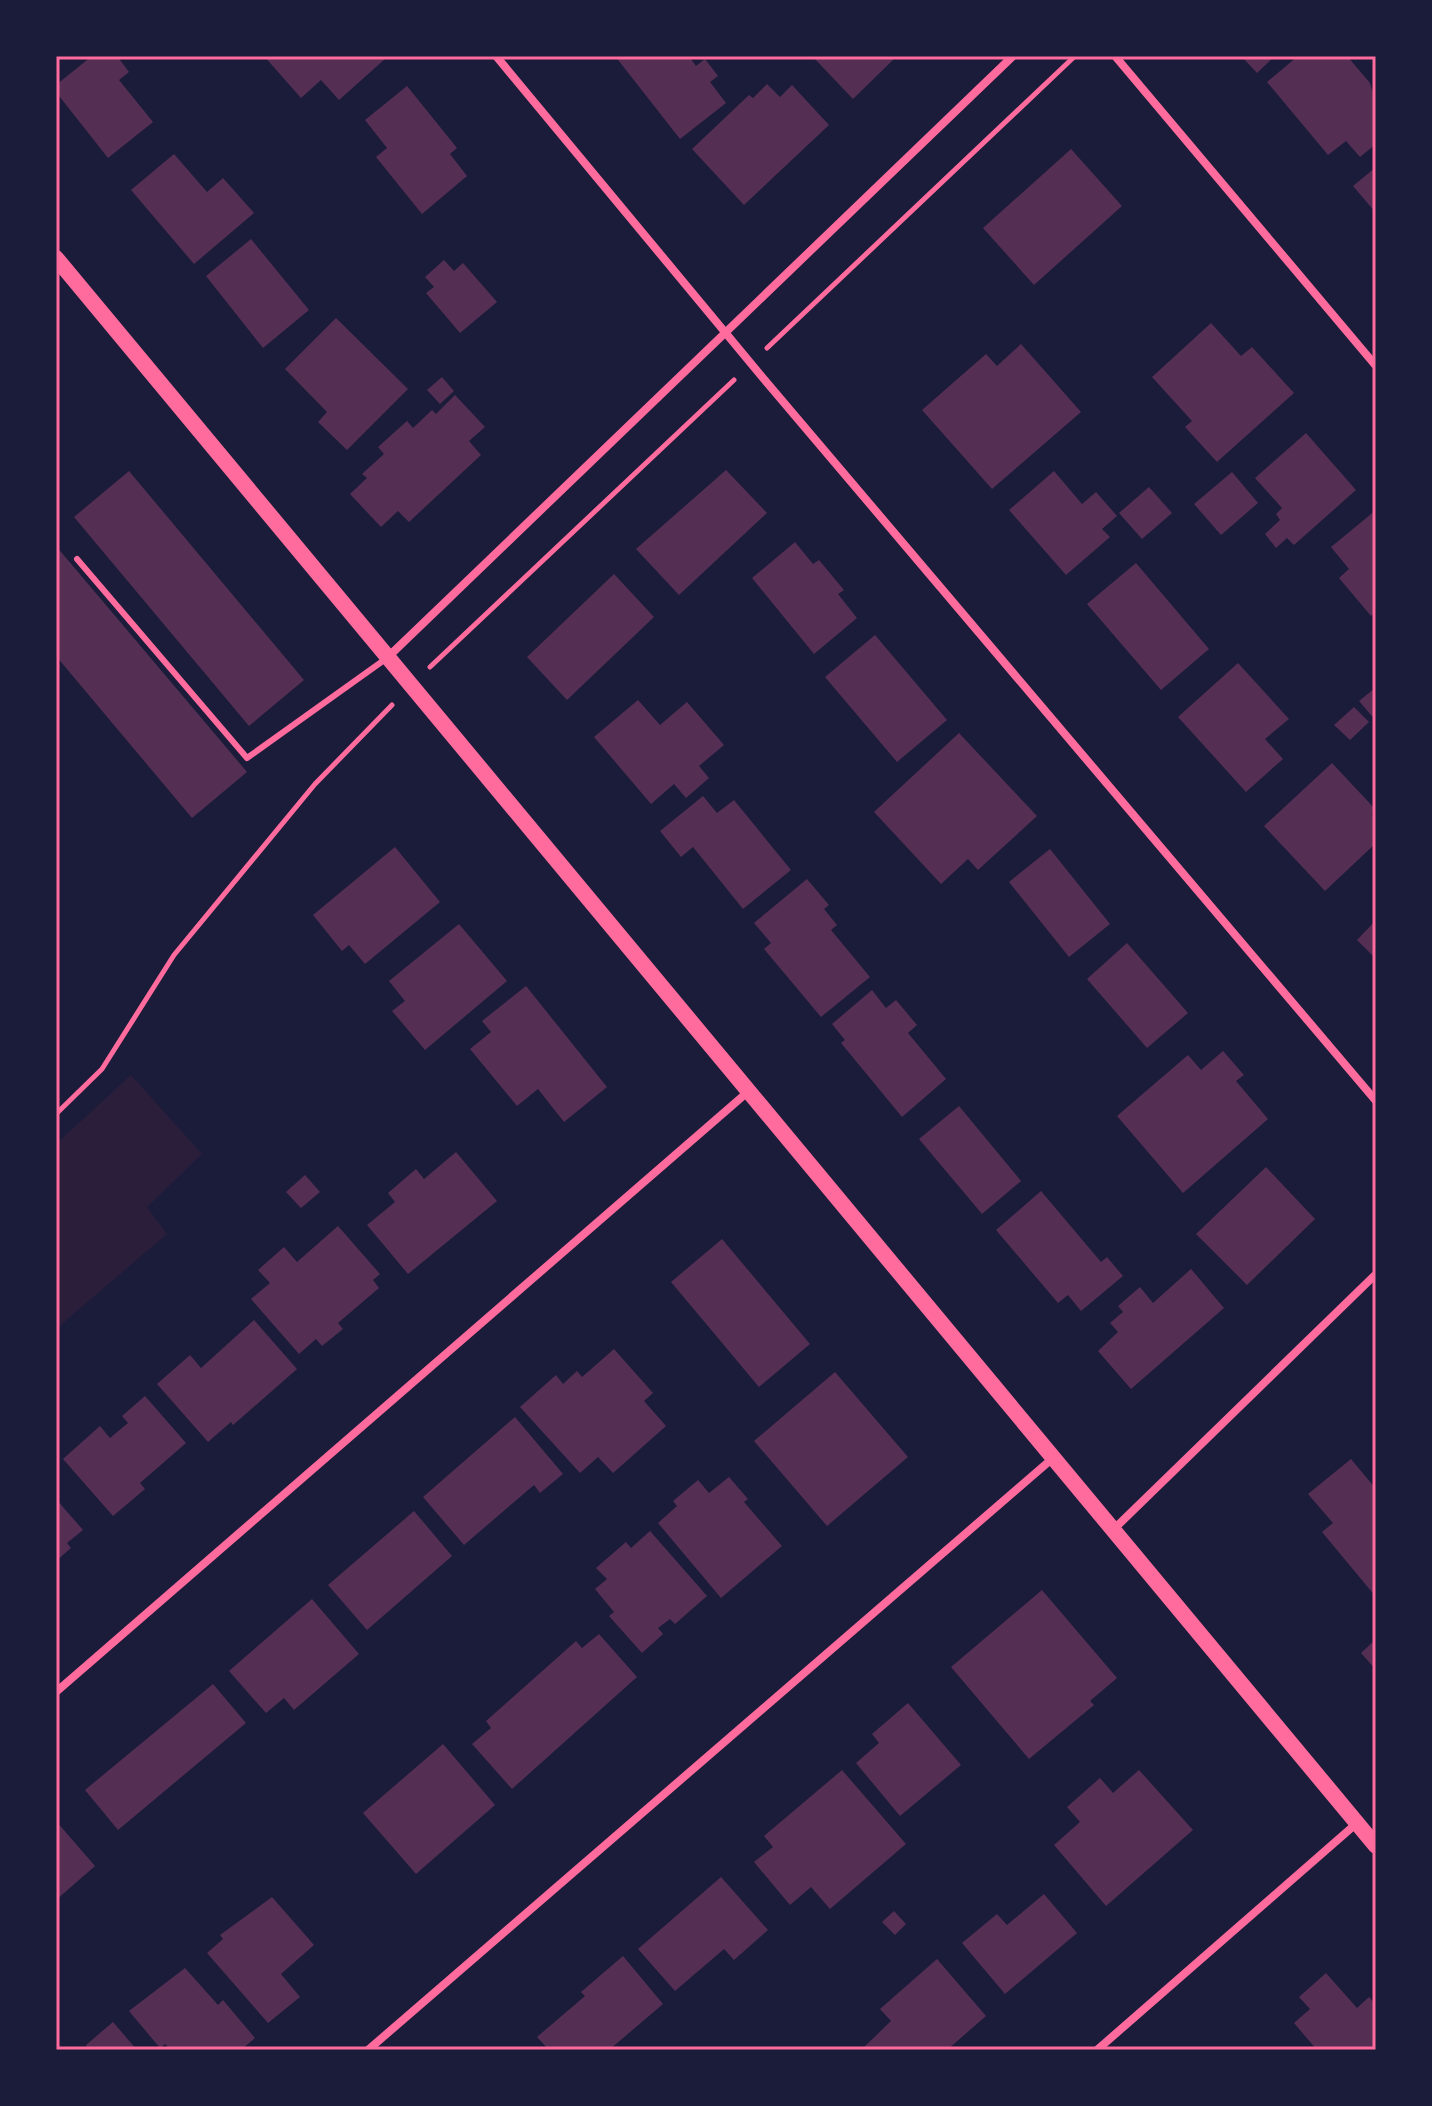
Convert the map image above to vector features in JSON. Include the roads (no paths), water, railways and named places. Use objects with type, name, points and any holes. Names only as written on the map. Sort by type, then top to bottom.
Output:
[{"type":"main road","points":[[56,258],[410,686],[751,1090],[1376,1846]]},
{"type":"street","points":[[496,56],[726,334],[1376,1101]]},
{"type":"street","points":[[387,658],[1013,56]]},
{"type":"street","points":[[1115,56],[1376,366]]},
{"type":"street","points":[[56,1692],[751,1090]]},
{"type":"street","points":[[1114,1529],[1376,1274]]},
{"type":"street","points":[[368,2050],[1053,1458]]},
{"type":"street","points":[[1097,2050],[1357,1823]]},
{"type":"lane","points":[[77,559],[247,758],[387,658]]}]
